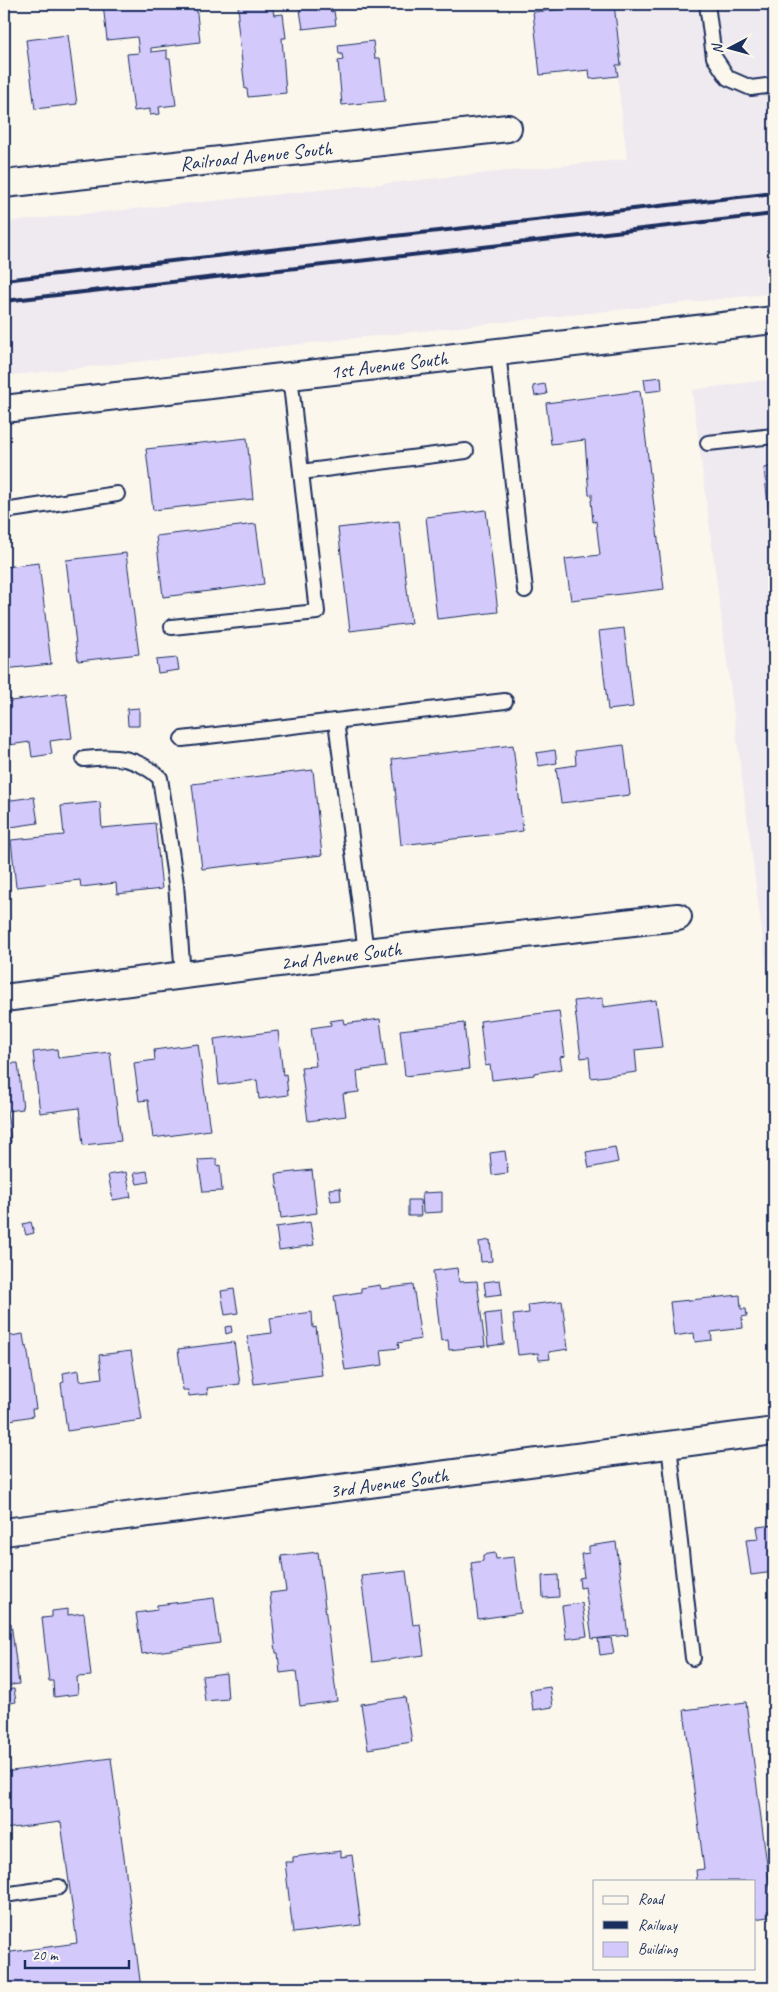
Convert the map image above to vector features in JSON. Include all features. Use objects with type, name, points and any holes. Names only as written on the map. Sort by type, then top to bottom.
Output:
[{"type":"street","name":"Railroad Avenue South","points":[[4,184],[508,128]]},
{"type":"street","name":"1st Avenue South","points":[[4,408],[774,320]]},
{"type":"street","name":"2nd Avenue South","points":[[4,998],[366,952],[678,917]]},
{"type":"street","name":"3rd Avenue South","points":[[4,1532],[774,1431]]},
{"type":"lane","points":[[706,4],[714,57],[728,78],[751,88],[774,85]]},
{"type":"lane","points":[[498,352],[525,590]]},
{"type":"lane","points":[[172,627],[317,612],[290,376]]},
{"type":"lane","points":[[708,443],[774,436]]},
{"type":"lane","points":[[301,472],[466,451]]},
{"type":"lane","points":[[4,512],[117,494]]},
{"type":"lane","points":[[182,739],[505,701]]},
{"type":"lane","points":[[336,721],[366,952]]},
{"type":"lane","points":[[84,758],[99,757],[136,760],[152,770],[160,778],[176,884],[183,976]]},
{"type":"lane","points":[[669,1445],[693,1658]]},
{"type":"lane","points":[[4,1895],[59,1887]]},
{"type":"shaded area","points":[[609,4],[774,4],[774,293],[4,376],[4,222],[627,159]]},
{"type":"shaded area","points":[[774,379],[774,1025],[692,390]]},
{"type":"building","points":[[103,4],[196,4],[200,42],[151,48],[151,52],[167,50],[167,59],[170,59],[176,105],[159,107],[160,114],[150,115],[150,109],[134,111],[127,54],[139,53],[137,37],[107,40]]},
{"type":"building","points":[[238,4],[272,4],[274,15],[283,14],[286,38],[282,38],[286,93],[248,97],[247,89],[245,89],[237,18],[239,18]]},
{"type":"building","points":[[299,4],[330,4],[331,12],[334,11],[336,25],[303,29]]},
{"type":"building","points":[[614,4],[621,65],[616,65],[618,76],[590,79],[589,70],[540,75],[533,12]]},
{"type":"building","points":[[768,4],[774,4],[774,22],[770,22]]},
{"type":"building","points":[[68,35],[77,104],[35,109],[26,40]]},
{"type":"building","points":[[373,41],[375,58],[380,58],[385,101],[342,105],[338,61],[343,60],[342,54],[339,54],[338,45]]},
{"type":"building","points":[[661,377],[662,390],[646,392],[644,379]]},
{"type":"building","points":[[545,384],[547,394],[535,396],[533,386]]},
{"type":"building","points":[[640,391],[664,589],[571,600],[565,559],[600,555],[596,521],[593,522],[592,494],[589,495],[585,440],[551,444],[546,403]]},
{"type":"building","points":[[247,438],[253,499],[153,510],[146,449]]},
{"type":"building","points":[[774,466],[774,559],[764,468]]},
{"type":"building","points":[[486,510],[498,612],[437,619],[426,517]]},
{"type":"building","points":[[399,521],[411,623],[350,631],[338,528]]},
{"type":"building","points":[[256,524],[264,584],[163,597],[156,536]]},
{"type":"building","points":[[126,553],[139,654],[78,661],[66,560]]},
{"type":"building","points":[[39,563],[51,664],[4,669],[4,567]]},
{"type":"building","points":[[624,628],[633,707],[608,710],[599,631]]},
{"type":"building","points":[[177,658],[179,670],[158,673],[156,660]]},
{"type":"building","points":[[66,693],[72,738],[50,741],[52,754],[32,757],[30,742],[9,745],[4,702]]},
{"type":"building","points":[[139,708],[139,726],[128,726],[127,709]]},
{"type":"building","points":[[513,745],[523,831],[401,845],[392,759]]},
{"type":"building","points":[[624,745],[630,795],[561,803],[556,768],[576,765],[575,751]]},
{"type":"building","points":[[555,750],[557,763],[539,766],[536,753]]},
{"type":"building","points":[[313,770],[322,855],[202,869],[192,784]]},
{"type":"building","points":[[34,797],[38,823],[4,828],[4,801]]},
{"type":"building","points":[[100,802],[102,828],[155,823],[162,889],[117,894],[116,883],[81,887],[80,880],[16,887],[11,840],[64,835],[61,806]]},
{"type":"building","points":[[603,998],[603,1007],[656,1000],[662,1047],[635,1050],[637,1072],[591,1078],[589,1057],[581,1058],[574,1001]]},
{"type":"building","points":[[559,1011],[565,1056],[560,1057],[562,1069],[534,1073],[534,1075],[492,1080],[490,1065],[485,1066],[480,1021]]},
{"type":"building","points":[[343,1019],[344,1024],[380,1019],[386,1067],[357,1071],[359,1092],[343,1094],[346,1116],[308,1121],[301,1067],[316,1066],[311,1028],[331,1025],[330,1021]]},
{"type":"building","points":[[464,1023],[469,1069],[405,1076],[400,1030]]},
{"type":"building","points":[[278,1031],[283,1075],[286,1074],[288,1095],[259,1099],[257,1080],[219,1085],[214,1039]]},
{"type":"building","points":[[198,1044],[210,1130],[153,1138],[148,1100],[139,1101],[134,1063],[155,1060],[154,1050]]},
{"type":"building","points":[[57,1049],[58,1058],[110,1052],[121,1141],[83,1145],[79,1108],[40,1113],[33,1052]]},
{"type":"building","points":[[18,1063],[23,1109],[7,1111],[11,1142],[4,1143],[4,1064]]},
{"type":"building","points":[[615,1147],[618,1162],[589,1168],[586,1152]]},
{"type":"building","points":[[505,1151],[508,1173],[492,1175],[490,1153]]},
{"type":"building","points":[[217,1159],[217,1166],[220,1165],[222,1191],[203,1192],[198,1160]]},
{"type":"building","points":[[312,1170],[317,1213],[281,1218],[276,1174]]},
{"type":"building","points":[[147,1171],[149,1182],[137,1184],[134,1173]]},
{"type":"building","points":[[126,1172],[131,1197],[113,1200],[108,1175]]},
{"type":"building","points":[[340,1188],[341,1200],[331,1201],[329,1189]]},
{"type":"building","points":[[442,1192],[442,1212],[423,1213],[422,1193]]},
{"type":"building","points":[[408,1200],[420,1200],[421,1216],[408,1216]]},
{"type":"building","points":[[31,1222],[34,1233],[26,1235],[23,1224]]},
{"type":"building","points":[[310,1222],[314,1245],[279,1250],[276,1227]]},
{"type":"building","points":[[490,1240],[492,1261],[481,1262],[479,1242]]},
{"type":"building","points":[[457,1268],[459,1282],[477,1281],[485,1346],[449,1350],[448,1340],[441,1341],[433,1271]]},
{"type":"building","points":[[500,1280],[502,1294],[486,1296],[484,1282]]},
{"type":"building","points":[[380,1285],[381,1289],[413,1285],[421,1339],[398,1343],[399,1348],[381,1350],[383,1365],[345,1370],[334,1296],[361,1292],[361,1288]]},
{"type":"building","points":[[234,1289],[238,1313],[225,1315],[221,1291]]},
{"type":"building","points":[[740,1295],[741,1309],[746,1309],[747,1316],[742,1317],[743,1328],[711,1332],[712,1340],[695,1342],[694,1333],[674,1336],[670,1302]]},
{"type":"building","points":[[562,1301],[568,1349],[549,1352],[550,1359],[539,1360],[538,1353],[518,1355],[513,1315],[529,1313],[528,1305]]},
{"type":"building","points":[[312,1312],[313,1328],[316,1327],[322,1375],[254,1384],[247,1336],[272,1333],[270,1318]]},
{"type":"building","points":[[501,1312],[504,1344],[488,1346],[485,1314]]},
{"type":"building","points":[[231,1326],[232,1332],[226,1334],[225,1327]]},
{"type":"building","points":[[23,1334],[25,1347],[27,1346],[36,1409],[32,1409],[33,1416],[4,1421],[4,1337]]},
{"type":"building","points":[[234,1342],[240,1384],[207,1388],[208,1394],[189,1396],[188,1390],[183,1390],[178,1349]]},
{"type":"building","points":[[131,1351],[142,1420],[67,1431],[61,1383],[64,1382],[63,1373],[79,1370],[80,1381],[102,1378],[99,1355]]},
{"type":"building","points":[[774,1525],[774,1572],[751,1575],[746,1540],[759,1539],[757,1527]]},
{"type":"building","points":[[616,1542],[628,1635],[592,1639],[585,1587],[580,1588],[579,1578],[584,1577],[581,1554],[589,1553],[589,1546]]},
{"type":"building","points":[[318,1552],[337,1701],[300,1706],[296,1671],[280,1673],[270,1593],[286,1591],[281,1556]]},
{"type":"building","points":[[495,1553],[496,1559],[514,1557],[521,1613],[478,1619],[471,1563],[483,1561],[483,1555]]},
{"type":"building","points":[[406,1571],[413,1625],[420,1624],[424,1655],[372,1662],[361,1576]]},
{"type":"building","points":[[558,1575],[559,1597],[543,1598],[542,1576]]},
{"type":"building","points":[[214,1598],[220,1643],[142,1654],[136,1613],[157,1610],[157,1605]]},
{"type":"building","points":[[582,1603],[587,1636],[566,1639],[562,1606]]},
{"type":"building","points":[[68,1609],[68,1615],[84,1613],[91,1676],[77,1677],[78,1694],[54,1697],[53,1681],[49,1681],[42,1618],[52,1617],[52,1611]]},
{"type":"building","points":[[11,1623],[19,1684],[4,1686],[4,1624]]},
{"type":"building","points":[[611,1638],[614,1653],[600,1655],[598,1639]]},
{"type":"building","points":[[226,1673],[228,1699],[205,1701],[202,1676]]},
{"type":"building","points":[[550,1687],[553,1707],[533,1710],[530,1690]]},
{"type":"building","points":[[14,1689],[16,1702],[4,1704],[4,1690]]},
{"type":"building","points":[[405,1697],[412,1742],[368,1749],[361,1704]]},
{"type":"building","points":[[746,1702],[773,1911],[767,1911],[768,1917],[756,1919],[756,1880],[697,1880],[696,1870],[704,1869],[684,1710]]},
{"type":"building","points":[[111,1758],[141,1988],[4,1988],[4,1953],[77,1943],[61,1822],[4,1829],[4,1772]]},
{"type":"building","points":[[341,1851],[341,1857],[352,1855],[361,1925],[293,1933],[285,1862],[293,1862],[293,1857]]},
{"type":"building","points":[[679,1982],[681,1988],[661,1988]]},
{"type":"railway","points":[[4,280],[774,193]]},
{"type":"railway","points":[[4,301],[774,214]]}]
